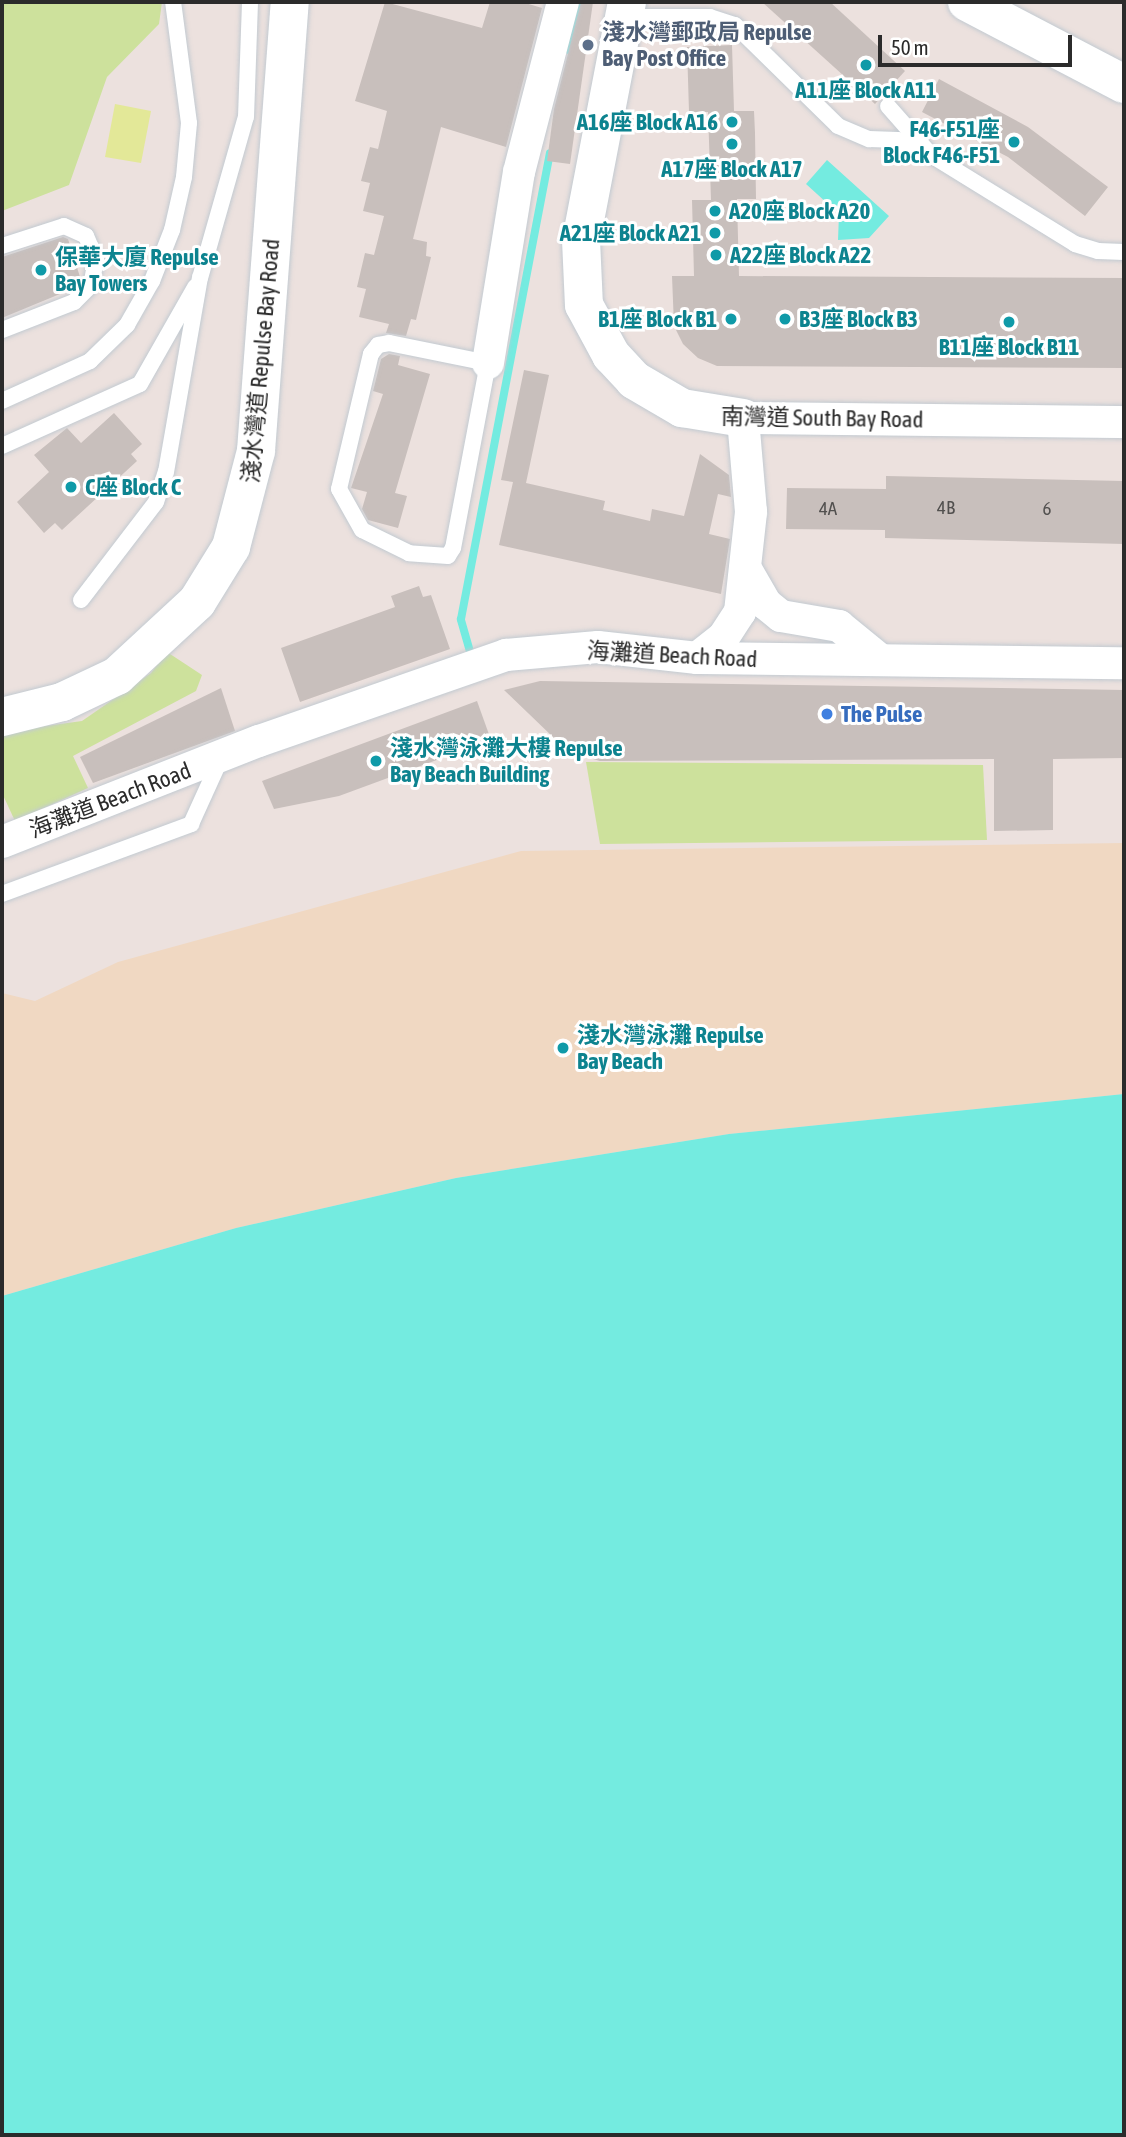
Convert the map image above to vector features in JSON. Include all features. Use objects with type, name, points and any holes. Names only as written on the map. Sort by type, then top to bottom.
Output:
[{"type":"main road","name":"淺水灣道 Repulse Bay Road","points":[[2,717],[62,702],[117,676],[182,619],[210,584],[231,547],[256,451],[290,2]]},
{"type":"main road","points":[[967,2],[1124,84]]},
{"type":"main road","name":"南灣道 South Bay Road","points":[[626,9],[581,240],[584,305],[611,355],[634,380],[682,408],[743,418]]},
{"type":"street","points":[[488,363],[519,172],[563,2]]},
{"type":"street","points":[[697,658],[732,626],[740,612],[747,572],[751,483],[743,418]]},
{"type":"street","name":"南灣道 South Bay Road","points":[[743,418],[1124,422]]},
{"type":"street","points":[[747,572],[766,604],[781,616],[839,626],[878,658]]},
{"type":"street","name":"海灘道 Beach Road","points":[[2,842],[222,756],[506,655],[598,647],[697,658],[878,658],[1124,663]]},
{"type":"lane","points":[[2,401],[90,361],[127,326],[152,281],[172,230],[184,177],[189,123],[173,2]]},
{"type":"lane","points":[[81,600],[156,502],[166,472],[200,278],[246,117],[250,2]]},
{"type":"lane","points":[[626,9],[710,17],[735,25],[838,126],[869,139],[898,141],[931,155],[1075,244],[1098,251],[1124,252]]},
{"type":"lane","points":[[888,106],[931,155]]},
{"type":"lane","points":[[2,246],[64,226],[86,236],[96,260],[91,285],[74,302],[2,330]]},
{"type":"lane","points":[[2,446],[140,384],[200,278]]},
{"type":"lane","points":[[389,343],[488,363],[453,548],[439,557],[409,553],[362,530],[338,489],[371,354],[378,345],[389,343]]},
{"type":"lane","points":[[2,894],[191,824],[222,756]]},
{"type":"green space","points":[[2,2],[162,2],[159,24],[107,77],[69,185],[2,211]]},
{"type":"green space","points":[[115,104],[151,111],[141,163],[105,157]]},
{"type":"green space","points":[[167,652],[202,675],[196,691],[73,756],[88,788],[15,821],[2,793],[2,732],[82,721],[151,673]]},
{"type":"green space","points":[[586,762],[983,765],[987,840],[600,844]]},
{"type":"sand","name":"淺水灣泳灘 Repulse Bay Beach","points":[[1124,843],[1124,1094],[729,1134],[456,1178],[236,1228],[2,1296],[2,993],[35,1001],[118,962],[521,851]]},
{"type":"water","points":[[827,160],[889,216],[869,238],[838,240],[839,214],[806,184]]},
{"type":"water","points":[[1124,1094],[1124,2135],[2,2135],[2,1296],[236,1228],[456,1178],[729,1134]]},
{"type":"building","points":[[385,2],[482,28],[490,2],[522,2],[542,8],[506,147],[441,127],[413,239],[427,242],[426,256],[431,257],[416,320],[411,319],[406,336],[386,333],[389,324],[359,317],[366,289],[357,287],[365,253],[374,255],[384,216],[363,211],[370,183],[361,181],[370,147],[378,149],[387,111],[355,101]]},
{"type":"building","points":[[581,2],[593,2],[570,164],[547,161],[554,109]]},
{"type":"building","points":[[762,2],[830,2],[905,71],[875,104]]},
{"type":"building","points":[[732,45],[734,111],[754,111],[755,133],[756,199],[737,199],[739,276],[1124,278],[1124,368],[717,366],[698,358],[683,344],[674,326],[672,276],[694,276],[692,200],[711,200],[708,112],[689,112],[687,47]]},
{"type":"building","name":"F46-F51座 Block F46-F51","points":[[939,79],[1028,127],[1108,187],[1085,216],[1008,157],[922,112]]},
{"type":"building","name":"保華大廈 Repulse Bay Towers","points":[[63,237],[68,239],[81,280],[72,289],[2,318],[2,257]]},
{"type":"building","points":[[389,354],[400,356],[398,365],[430,374],[395,493],[407,496],[398,528],[368,520],[362,509],[367,492],[351,488],[383,394],[373,391],[381,359]]},
{"type":"building","points":[[524,370],[549,375],[526,483],[605,501],[603,510],[650,521],[652,509],[684,516],[700,454],[729,475],[731,497],[718,494],[709,534],[730,539],[721,594],[499,545],[513,482],[501,480]]},
{"type":"building","name":"C座 Block C","points":[[114,413],[142,444],[131,454],[137,461],[62,530],[55,523],[44,533],[17,502],[49,472],[34,455],[67,428],[81,443]]},
{"type":"building","points":[[886,476],[1124,481],[1124,544],[885,538],[885,530],[786,529],[787,488],[886,489]]},
{"type":"building","points":[[419,586],[423,597],[431,595],[450,649],[300,702],[281,648],[395,607],[391,596]]},
{"type":"building","name":"The Pulse","points":[[540,681],[1124,690],[1124,758],[1053,759],[1053,830],[994,831],[994,759],[600,761],[579,755],[555,739],[504,690]]},
{"type":"building","points":[[221,688],[235,731],[93,783],[80,757]]},
{"type":"building","name":"淺水灣泳灘大樓 Repulse Bay Beach Building","points":[[477,701],[491,740],[339,796],[274,809],[262,781]]},
{"type":"waterway","points":[[569,50],[578,2]]},
{"type":"waterway","points":[[471,655],[461,619],[550,153]]},
{"type":"place","name":"淺水灣郵政局 Repulse Bay Post Office","points":[[588,45]]},
{"type":"place","name":"A11座 Block A11","points":[[866,65]]},
{"type":"place","name":"A16座 Block A16","points":[[732,122]]},
{"type":"place","name":"F46-F51座 Block F46-F51","points":[[1014,142]]},
{"type":"place","name":"A17座 Block A17","points":[[732,144]]},
{"type":"place","name":"A20座 Block A20","points":[[715,211]]},
{"type":"place","name":"A21座 Block A21","points":[[715,233]]},
{"type":"place","name":"A22座 Block A22","points":[[716,255]]},
{"type":"place","name":"保華大廈 Repulse Bay Towers","points":[[41,270]]},
{"type":"place","name":"B1座 Block B1","points":[[731,319]]},
{"type":"place","name":"B3座 Block B3","points":[[785,319]]},
{"type":"place","name":"B11座 Block B11","points":[[1009,322]]},
{"type":"place","name":"C座 Block C","points":[[71,487]]},
{"type":"place","name":"The Pulse","points":[[827,714]]},
{"type":"place","name":"淺水灣泳灘大樓 Repulse Bay Beach Building","points":[[376,761]]},
{"type":"place","name":"淺水灣泳灘 Repulse Bay Beach","points":[[563,1048]]}]
